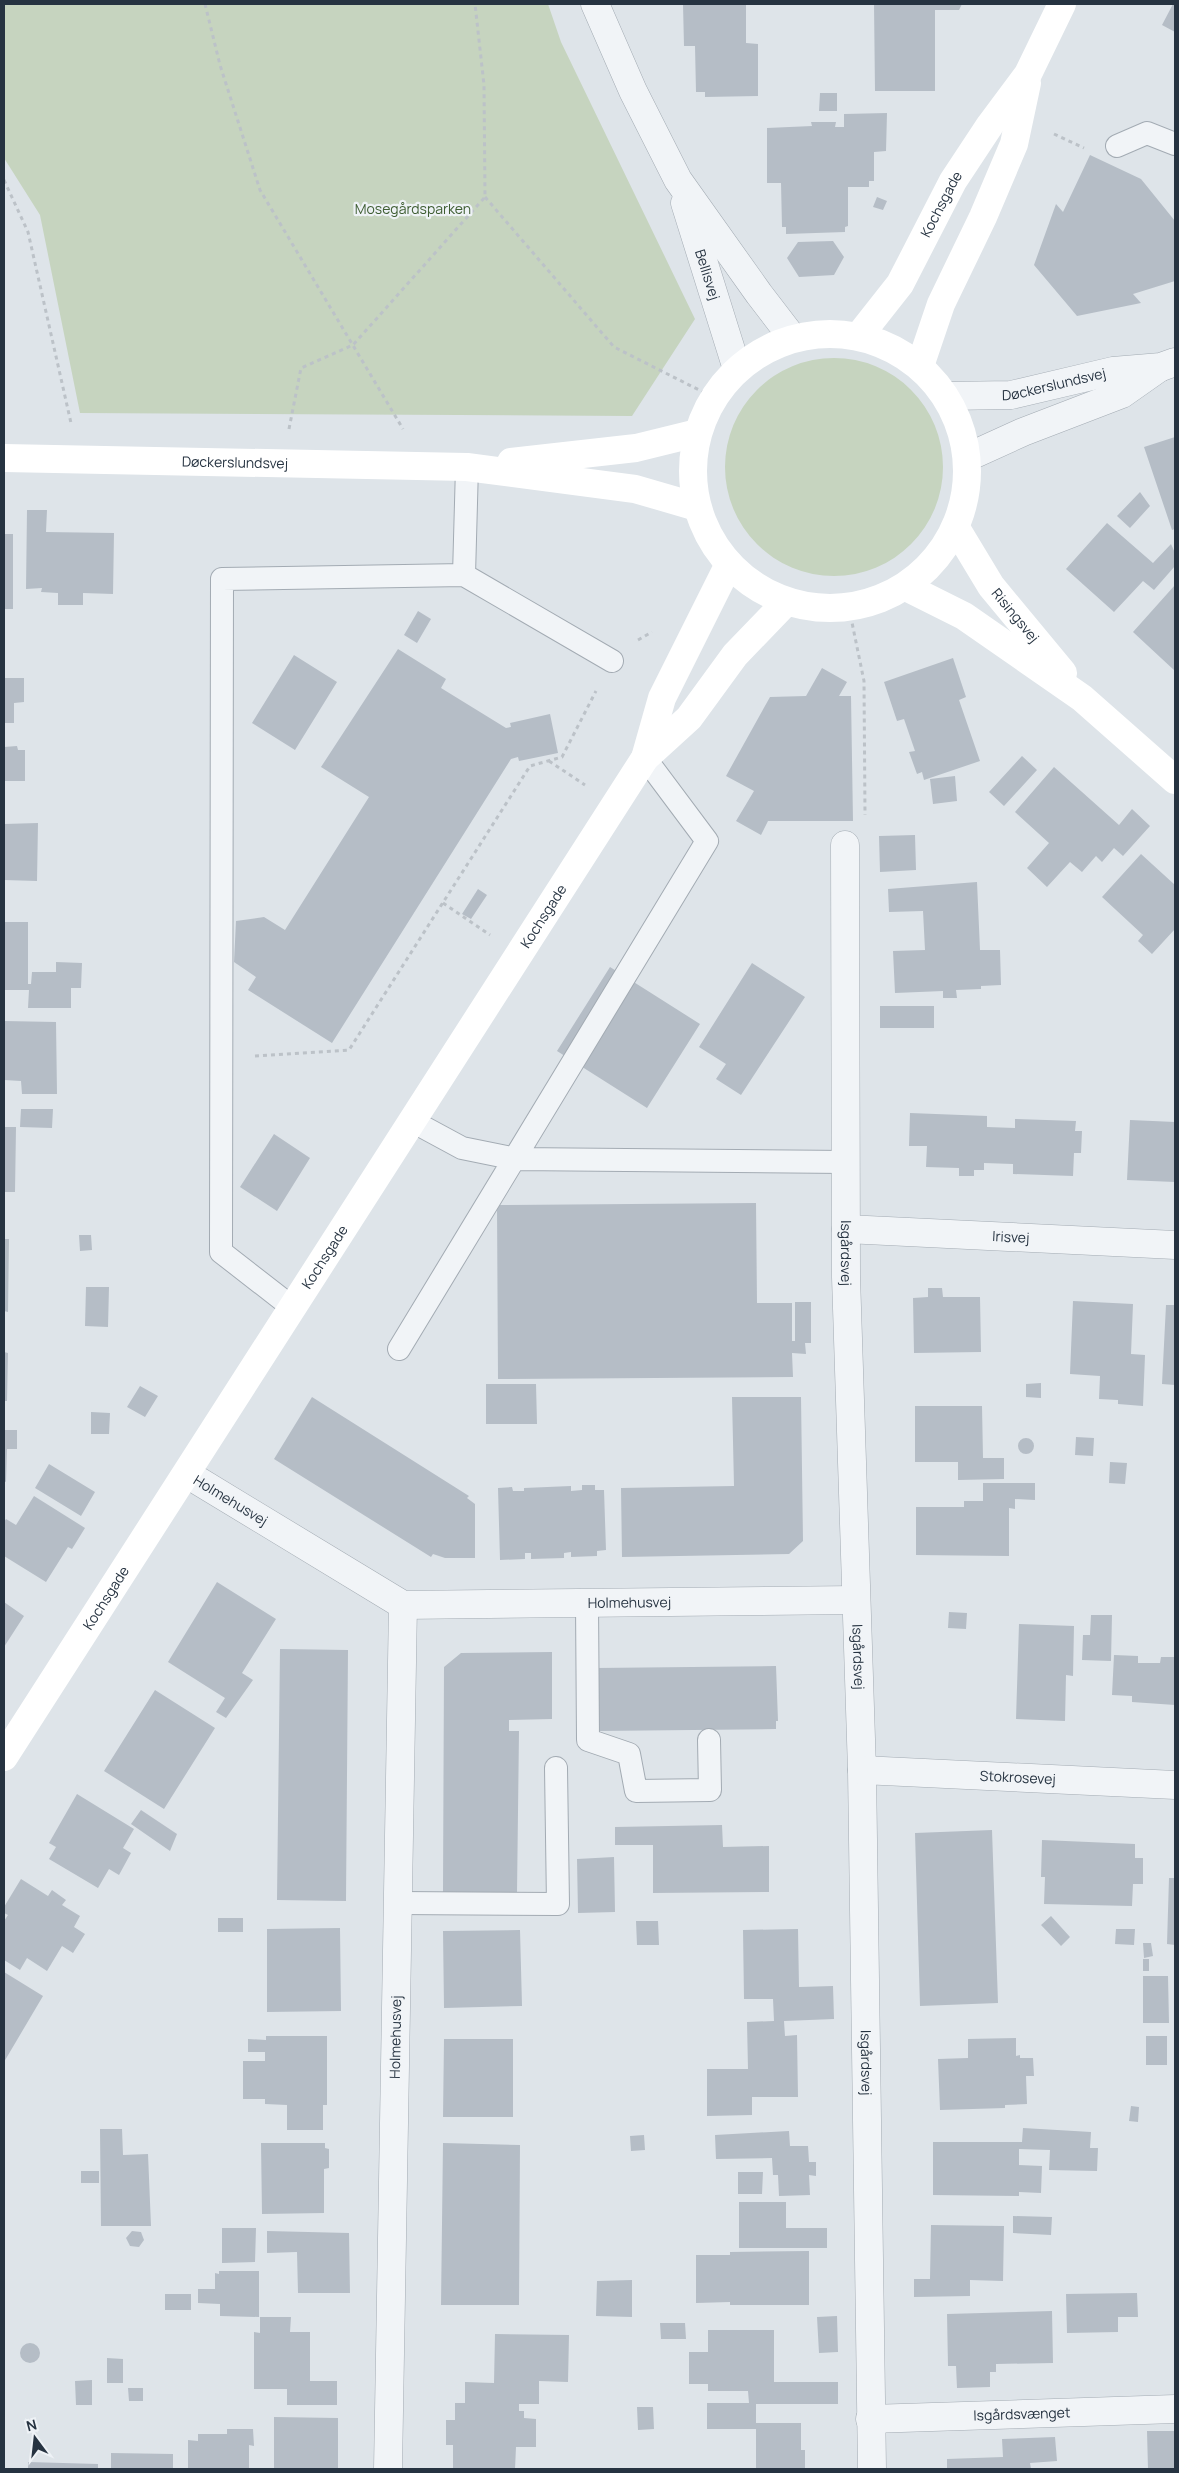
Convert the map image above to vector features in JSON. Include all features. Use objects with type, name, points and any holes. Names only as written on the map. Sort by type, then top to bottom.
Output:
[{"type":"street","name":"Bellisvej","points":[[595,4],[633,91],[678,180],[758,294],[792,337]]},
{"type":"street","name":"Kochsgade","points":[[859,336],[900,284],[953,181],[1028,74],[1062,4]]},
{"type":"street","name":"Kochsgade","points":[[920,366],[941,304],[986,210],[1014,144],[1028,74]]},
{"type":"street","name":"Bellisvej","points":[[678,180],[737,370]]},
{"type":"street","points":[[845,334],[859,336],[892,348],[920,366],[947,396],[962,429],[968,457],[968,481],[956,528],[935,563],[906,587],[849,608],[801,606],[786,602],[760,588],[728,564],[710,539],[696,507],[691,472],[697,433],[714,397],[737,370],[770,347],[792,337],[845,334]]},
{"type":"street","name":"Døckerslundsvej","points":[[947,396],[1011,396],[1113,371],[1168,364]]},
{"type":"street","name":"Døckerslundsvej","points":[[968,457],[1023,432],[1122,394],[1168,364]]},
{"type":"street","name":"Døckerslundsvej","points":[[467,467],[636,448],[697,433]]},
{"type":"street","name":"Døckerslundsvej","points":[[4,458],[467,467],[635,489],[696,507]]},
{"type":"street","name":"Risingsvej","points":[[956,528],[991,586],[1082,698]]},
{"type":"street","name":"Kochsgade","points":[[645,758],[662,698],[728,564]]},
{"type":"street","name":"Risingsvej","points":[[906,587],[964,616],[1082,698],[1175,780]]},
{"type":"street","name":"Kochsgade","points":[[4,1756],[187,1474],[645,758],[689,718],[735,655],[786,602]]},
{"type":"street","name":"Isgårdsvej","points":[[845,845],[846,1230],[862,1770],[872,2469]]},
{"type":"street","name":"Irisvej","points":[[846,1230],[1175,1245]]},
{"type":"street","name":"Holmehusvej","points":[[187,1474],[402,1605],[856,1600]]},
{"type":"street","name":"Holmehusvej","points":[[388,2469],[402,1605]]},
{"type":"street","name":"Stokrosevej","points":[[862,1770],[1175,1785]]},
{"type":"street","name":"Isgårdsvænget","points":[[870,2419],[1175,2409]]},
{"type":"lane","points":[[1117,146],[1146,133],[1175,144]]},
{"type":"lane","points":[[464,576],[467,467]]},
{"type":"lane","points":[[293,1308],[221,1252],[222,579],[464,576],[612,661]]},
{"type":"lane","points":[[399,1349],[708,841],[645,758]]},
{"type":"lane","points":[[412,1121],[462,1148],[516,1159],[846,1162]]},
{"type":"lane","points":[[587,1604],[588,1740],[629,1754],[636,1791],[710,1790],[710,1740]]},
{"type":"lane","points":[[398,1904],[558,1904],[556,1768]]},
{"type":"path","points":[[205,4],[220,65],[260,190],[425,466]]},
{"type":"path","points":[[475,4],[484,85],[485,196],[614,347],[714,397]]},
{"type":"path","points":[[1019,118],[1098,155],[1117,146]]},
{"type":"path","points":[[4,180],[28,232],[79,458]]},
{"type":"path","points":[[282,464],[301,368],[354,345],[485,196]]},
{"type":"path","points":[[845,845],[865,822],[864,681],[849,608]]},
{"type":"path","points":[[222,1058],[350,1050],[530,766],[562,757],[612,661]]},
{"type":"path","points":[[548,760],[615,805]]},
{"type":"path","points":[[444,902],[518,956]]},
{"type":"green space","name":"Mosegårdsparken","points":[[4,4],[548,4],[561,42],[695,319],[632,416],[80,413],[40,215],[4,158]]},
{"type":"green space","points":[[834,358],[855,360],[876,366],[895,376],[911,390],[925,406],[935,425],[941,446],[943,467],[941,488],[935,509],[925,528],[911,544],[895,558],[876,568],[855,574],[834,576],[813,574],[792,568],[773,558],[757,544],[743,528],[733,509],[727,488],[725,467],[727,446],[733,425],[743,406],[757,390],[773,376],[792,366],[813,360]]},
{"type":"building","points":[[683,4],[746,4],[746,43],[758,44],[758,96],[705,97],[705,92],[696,92],[695,46],[684,46]]},
{"type":"building","points":[[874,4],[962,4],[959,10],[935,10],[935,91],[875,91]]},
{"type":"building","points":[[1173,4],[1175,4],[1175,32],[1162,25]]},
{"type":"building","points":[[820,93],[837,93],[837,111],[819,111]]},
{"type":"building","points":[[887,113],[886,151],[874,152],[874,181],[869,181],[869,187],[848,187],[848,226],[845,227],[845,232],[786,234],[786,227],[782,227],[781,183],[767,183],[767,128],[812,126],[811,122],[836,122],[835,127],[844,127],[844,114]]},
{"type":"building","points":[[1090,155],[1141,179],[1175,221],[1175,281],[1133,294],[1141,303],[1077,316],[1034,265],[1056,204],[1063,212]]},
{"type":"building","points":[[877,197],[887,201],[883,210],[873,207]]},
{"type":"building","points":[[833,241],[844,257],[834,275],[799,277],[787,258],[798,242]]},
{"type":"building","points":[[1175,437],[1175,529],[1172,530],[1144,447]]},
{"type":"building","points":[[1140,492],[1150,506],[1130,528],[1117,516]]},
{"type":"building","points":[[27,510],[47,510],[46,532],[114,533],[113,594],[83,593],[83,605],[58,605],[58,593],[41,592],[42,588],[26,589]]},
{"type":"building","points":[[1107,523],[1153,563],[1171,544],[1175,553],[1175,566],[1154,590],[1143,581],[1114,612],[1066,569]]},
{"type":"building","points":[[4,534],[13,534],[13,609],[4,609]]},
{"type":"building","points":[[1175,585],[1175,671],[1133,632]]},
{"type":"building","points":[[418,611],[431,619],[417,643],[404,635]]},
{"type":"building","points":[[398,649],[446,679],[441,688],[506,728],[511,727],[510,723],[550,714],[558,753],[519,761],[518,757],[511,759],[332,1043],[248,990],[256,977],[234,962],[236,921],[264,917],[285,930],[369,797],[321,767]]},
{"type":"building","points":[[294,655],[337,682],[295,750],[252,723]]},
{"type":"building","points":[[953,658],[966,697],[959,700],[980,761],[924,780],[922,772],[917,774],[909,752],[915,751],[904,719],[897,721],[884,682]]},
{"type":"building","points":[[822,668],[847,682],[839,696],[851,696],[853,821],[768,821],[761,835],[736,821],[754,791],[726,776],[770,697],[806,696]]},
{"type":"building","points":[[4,678],[24,678],[24,702],[14,703],[14,723],[4,723]]},
{"type":"building","points":[[17,746],[18,750],[25,750],[25,781],[4,781],[4,747]]},
{"type":"building","points":[[1022,756],[1037,770],[1004,806],[989,792]]},
{"type":"building","points":[[1054,767],[1119,825],[1132,809],[1150,826],[1123,856],[1114,848],[1102,862],[1096,856],[1082,872],[1070,862],[1047,887],[1027,868],[1049,843],[1015,812]]},
{"type":"building","points":[[955,776],[957,801],[933,804],[930,779]]},
{"type":"building","points":[[38,823],[37,881],[4,880],[4,824]]},
{"type":"building","points":[[915,835],[916,870],[880,872],[879,836]]},
{"type":"building","points":[[1141,854],[1175,885],[1175,929],[1152,954],[1138,941],[1143,935],[1102,897]]},
{"type":"building","points":[[977,882],[980,950],[1000,950],[1001,985],[981,986],[981,989],[956,990],[957,998],[943,998],[943,991],[895,993],[893,951],[925,950],[923,911],[889,912],[888,889]]},
{"type":"building","points":[[478,889],[487,895],[471,919],[462,914]]},
{"type":"building","points":[[4,922],[28,922],[28,984],[31,984],[32,972],[56,972],[56,962],[82,963],[81,988],[71,988],[71,1008],[28,1008],[29,990],[4,990]]},
{"type":"building","points":[[752,963],[805,997],[741,1095],[716,1079],[726,1064],[699,1047]]},
{"type":"building","points":[[610,967],[700,1024],[647,1108],[557,1051]]},
{"type":"building","points":[[880,1006],[934,1006],[934,1028],[880,1028]]},
{"type":"building","points":[[4,1021],[56,1022],[57,1094],[22,1094],[21,1081],[4,1080]]},
{"type":"building","points":[[21,1109],[53,1109],[52,1128],[20,1127]]},
{"type":"building","points":[[910,1113],[987,1116],[987,1127],[1015,1128],[1015,1119],[1076,1121],[1075,1131],[1082,1131],[1081,1153],[1074,1153],[1073,1176],[1013,1174],[1013,1164],[984,1163],[984,1170],[974,1170],[974,1176],[959,1176],[959,1168],[926,1167],[927,1146],[909,1146]]},
{"type":"building","points":[[1130,1120],[1175,1122],[1175,1182],[1127,1180]]},
{"type":"building","points":[[4,1127],[16,1127],[15,1192],[4,1192]]},
{"type":"building","points":[[274,1134],[310,1158],[277,1211],[240,1187]]},
{"type":"building","points":[[756,1203],[757,1303],[792,1303],[792,1341],[795,1341],[795,1302],[811,1302],[811,1343],[805,1343],[806,1354],[792,1353],[793,1377],[498,1379],[497,1205]]},
{"type":"building","points":[[79,1235],[91,1235],[92,1250],[80,1251]]},
{"type":"building","points":[[4,1239],[9,1239],[8,1312],[4,1311]]},
{"type":"building","points":[[86,1287],[109,1287],[108,1327],[85,1326]]},
{"type":"building","points":[[928,1288],[942,1288],[943,1297],[980,1297],[981,1352],[914,1353],[913,1298],[928,1297]]},
{"type":"building","points":[[1073,1301],[1133,1304],[1131,1354],[1145,1355],[1143,1406],[1118,1404],[1118,1400],[1099,1399],[1100,1376],[1070,1374]]},
{"type":"building","points":[[1166,1305],[1175,1305],[1175,1385],[1162,1384]]},
{"type":"building","points":[[4,1352],[8,1353],[7,1401],[4,1401]]},
{"type":"building","points":[[1041,1383],[1041,1398],[1026,1397],[1026,1384]]},
{"type":"building","points":[[486,1384],[536,1384],[537,1424],[486,1424]]},
{"type":"building","points":[[140,1386],[158,1396],[145,1417],[127,1407]]},
{"type":"building","points":[[312,1397],[469,1496],[467,1498],[475,1504],[475,1558],[445,1558],[433,1554],[431,1557],[274,1459]]},
{"type":"building","points":[[732,1397],[801,1397],[803,1541],[789,1554],[622,1557],[621,1488],[734,1486]]},
{"type":"building","points":[[915,1406],[982,1406],[983,1458],[1004,1458],[1004,1479],[958,1480],[958,1462],[915,1462]]},
{"type":"building","points":[[91,1412],[110,1413],[109,1434],[91,1434]]},
{"type":"building","points":[[4,1430],[17,1430],[17,1449],[7,1449],[6,1482],[4,1481]]},
{"type":"building","points":[[1076,1437],[1094,1438],[1093,1456],[1075,1455]]},
{"type":"building","points":[[1026,1438],[1032,1440],[1034,1446],[1032,1452],[1026,1454],[1020,1452],[1018,1446],[1020,1440]]},
{"type":"building","points":[[1110,1462],[1127,1463],[1125,1484],[1109,1483]]},
{"type":"building","points":[[49,1464],[95,1492],[81,1516],[35,1488]]},
{"type":"building","points":[[983,1483],[1035,1483],[1035,1500],[1015,1499],[1015,1509],[1009,1508],[1009,1556],[916,1555],[916,1507],[964,1507],[964,1501],[983,1501]]},
{"type":"building","points":[[582,1485],[595,1485],[595,1490],[604,1490],[606,1550],[597,1551],[597,1556],[571,1557],[571,1552],[564,1553],[564,1558],[531,1559],[531,1553],[525,1553],[525,1559],[500,1560],[498,1488],[512,1487],[513,1491],[524,1491],[524,1488],[571,1486],[571,1491],[582,1490]]},
{"type":"building","points":[[34,1496],[85,1528],[72,1549],[68,1547],[46,1582],[4,1556],[4,1522],[6,1519],[16,1525]]},
{"type":"building","points":[[217,1582],[276,1619],[242,1673],[253,1680],[226,1718],[216,1712],[225,1698],[168,1662]]},
{"type":"building","points":[[4,1602],[24,1616],[4,1647]]},
{"type":"building","points":[[949,1612],[967,1613],[966,1629],[948,1628]]},
{"type":"building","points":[[1091,1615],[1112,1615],[1111,1661],[1082,1660],[1083,1635],[1090,1635]]},
{"type":"building","points":[[1019,1624],[1074,1626],[1073,1676],[1066,1675],[1065,1721],[1016,1719]]},
{"type":"building","points":[[280,1649],[348,1650],[346,1901],[277,1900]]},
{"type":"building","points":[[552,1652],[552,1719],[509,1720],[509,1731],[519,1731],[517,1893],[443,1892],[444,1667],[461,1653]]},
{"type":"building","points":[[1114,1655],[1138,1656],[1138,1663],[1160,1663],[1161,1657],[1175,1657],[1175,1705],[1132,1702],[1132,1696],[1112,1695]]},
{"type":"building","points":[[776,1666],[778,1721],[776,1721],[776,1729],[597,1731],[596,1668]]},
{"type":"building","points":[[155,1690],[215,1728],[164,1809],[104,1771]]},
{"type":"building","points":[[77,1794],[134,1829],[123,1848],[131,1853],[119,1875],[109,1869],[98,1888],[49,1859],[56,1847],[49,1843]]},
{"type":"building","points":[[141,1810],[177,1834],[170,1851],[131,1824]]},
{"type":"building","points":[[722,1825],[723,1847],[769,1846],[769,1892],[653,1893],[653,1845],[615,1845],[615,1827]]},
{"type":"building","points":[[992,1830],[998,2003],[920,2006],[915,1833]]},
{"type":"building","points":[[1042,1840],[1135,1844],[1135,1858],[1143,1858],[1143,1884],[1133,1884],[1132,1906],[1044,1904],[1045,1877],[1041,1877]]},
{"type":"building","points":[[614,1857],[615,1912],[578,1913],[577,1859]]},
{"type":"building","points":[[1169,1878],[1175,1878],[1175,1945],[1167,1944]]},
{"type":"building","points":[[21,1879],[48,1896],[52,1890],[66,1900],[62,1905],[80,1916],[74,1927],[85,1934],[73,1953],[62,1946],[47,1971],[27,1958],[20,1970],[4,1960],[4,1921],[8,1915],[4,1913],[4,1907]]},
{"type":"building","points":[[1051,1916],[1070,1937],[1061,1946],[1041,1925]]},
{"type":"building","points":[[218,1918],[243,1918],[243,1932],[218,1932]]},
{"type":"building","points":[[636,1921],[658,1921],[659,1945],[637,1945]]},
{"type":"building","points":[[340,1928],[341,2011],[267,2012],[267,1929]]},
{"type":"building","points":[[798,1929],[799,1987],[833,1986],[834,2019],[784,2021],[785,2036],[797,2035],[798,2097],[752,2097],[752,2115],[707,2116],[707,2069],[748,2069],[747,2022],[774,2021],[773,1999],[744,1999],[743,1930]]},
{"type":"building","points":[[1116,1929],[1135,1929],[1134,1945],[1115,1944]]},
{"type":"building","points":[[520,1930],[522,2006],[444,2008],[443,1931]]},
{"type":"building","points":[[1143,1943],[1151,1943],[1153,1956],[1144,1958]]},
{"type":"building","points":[[1143,1959],[1149,1959],[1149,1971],[1143,1971]]},
{"type":"building","points":[[4,1972],[43,1996],[4,2062]]},
{"type":"building","points":[[1143,1976],[1168,1976],[1169,2023],[1143,2023]]},
{"type":"building","points":[[266,2036],[327,2036],[327,2105],[323,2105],[323,2130],[287,2130],[287,2105],[265,2104],[265,2099],[243,2099],[243,2061],[265,2061],[265,2052],[248,2052],[248,2039],[266,2040]]},
{"type":"building","points":[[1146,2036],[1167,2036],[1167,2065],[1146,2065]]},
{"type":"building","points":[[1016,2038],[1016,2056],[1020,2055],[1020,2058],[1033,2058],[1034,2076],[1026,2076],[1027,2104],[1005,2105],[1005,2108],[940,2110],[938,2059],[968,2058],[968,2039]]},
{"type":"building","points":[[444,2039],[513,2039],[513,2117],[443,2117]]},
{"type":"building","points":[[1131,2106],[1139,2107],[1138,2122],[1129,2121]]},
{"type":"building","points":[[1023,2128],[1091,2132],[1090,2148],[1098,2148],[1097,2171],[1049,2170],[1050,2150],[1019,2149],[1019,2165],[1042,2166],[1041,2193],[1019,2192],[1019,2196],[933,2195],[933,2142],[1022,2142]]},
{"type":"building","points":[[100,2129],[122,2129],[123,2155],[148,2154],[151,2226],[101,2226]]},
{"type":"building","points":[[789,2131],[790,2146],[808,2146],[809,2162],[816,2162],[816,2176],[809,2175],[810,2195],[779,2196],[778,2175],[773,2175],[772,2158],[716,2159],[715,2135]]},
{"type":"building","points":[[644,2135],[645,2150],[631,2151],[630,2136]]},
{"type":"building","points":[[261,2143],[325,2143],[325,2148],[329,2149],[329,2168],[324,2169],[324,2213],[262,2214]]},
{"type":"building","points":[[443,2143],[520,2145],[519,2305],[441,2305]]},
{"type":"building","points":[[81,2171],[99,2171],[99,2183],[81,2183]]},
{"type":"building","points":[[738,2172],[763,2172],[762,2194],[738,2194]]},
{"type":"building","points":[[739,2202],[786,2202],[786,2228],[827,2228],[827,2248],[739,2248]]},
{"type":"building","points":[[1013,2216],[1052,2217],[1051,2235],[1013,2233]]},
{"type":"building","points":[[931,2225],[1004,2226],[1003,2281],[970,2280],[970,2296],[914,2297],[914,2279],[930,2279]]},
{"type":"building","points":[[222,2228],[256,2228],[255,2262],[222,2263]]},
{"type":"building","points":[[132,2231],[141,2232],[144,2240],[139,2247],[130,2246],[126,2238]]},
{"type":"building","points":[[267,2231],[349,2233],[350,2293],[298,2293],[297,2252],[267,2253]]},
{"type":"building","points":[[809,2251],[809,2305],[730,2305],[730,2302],[696,2303],[696,2255],[730,2255],[730,2252]]},
{"type":"building","points":[[219,2271],[259,2271],[259,2317],[220,2316],[220,2304],[198,2303],[198,2289],[215,2289],[215,2273],[219,2274]]},
{"type":"building","points":[[632,2280],[632,2317],[596,2316],[597,2281]]},
{"type":"building","points":[[1137,2293],[1138,2317],[1118,2317],[1118,2332],[1067,2333],[1066,2294]]},
{"type":"building","points":[[165,2294],[191,2294],[191,2310],[165,2310]]},
{"type":"building","points":[[1052,2311],[1053,2363],[996,2364],[996,2372],[990,2372],[990,2387],[957,2388],[956,2366],[948,2366],[947,2314]]},
{"type":"building","points":[[837,2316],[838,2352],[819,2353],[817,2317]]},
{"type":"building","points":[[260,2317],[291,2317],[290,2332],[310,2332],[310,2381],[337,2381],[337,2405],[287,2405],[287,2389],[254,2389],[254,2332],[260,2333]]},
{"type":"building","points":[[660,2323],[685,2323],[686,2339],[661,2339]]},
{"type":"building","points":[[708,2330],[774,2330],[774,2382],[838,2382],[838,2404],[756,2404],[756,2423],[801,2423],[801,2450],[805,2450],[805,2469],[756,2469],[756,2429],[707,2429],[707,2403],[749,2403],[748,2391],[708,2391],[708,2384],[689,2384],[689,2352],[708,2352]]},
{"type":"building","points":[[495,2334],[569,2335],[568,2382],[539,2381],[539,2404],[519,2404],[519,2411],[524,2411],[524,2418],[536,2419],[536,2447],[516,2447],[515,2469],[453,2469],[453,2445],[446,2445],[446,2420],[455,2420],[455,2403],[465,2403],[465,2382],[494,2383]]},
{"type":"building","points":[[30,2343],[37,2346],[40,2353],[37,2360],[30,2363],[23,2360],[20,2353],[23,2346]]},
{"type":"building","points":[[107,2358],[123,2359],[123,2383],[107,2383]]},
{"type":"building","points":[[92,2380],[92,2405],[76,2405],[75,2381]]},
{"type":"building","points":[[128,2388],[143,2388],[143,2401],[129,2401]]},
{"type":"building","points":[[637,2407],[653,2407],[654,2429],[638,2430]]},
{"type":"building","points":[[274,2417],[338,2418],[338,2469],[274,2469]]},
{"type":"building","points":[[227,2429],[253,2429],[254,2446],[249,2445],[249,2469],[188,2469],[188,2440],[198,2441],[198,2434],[227,2434]]},
{"type":"building","points":[[1147,2431],[1175,2431],[1175,2469],[1148,2469]]},
{"type":"building","points":[[1055,2437],[1057,2461],[1030,2463],[1031,2469],[947,2469],[947,2459],[1003,2457],[1002,2439]]},
{"type":"building","points":[[111,2453],[173,2454],[173,2469],[111,2469]]},
{"type":"building","points":[[28,2462],[98,2464],[98,2469],[28,2469]]}]
